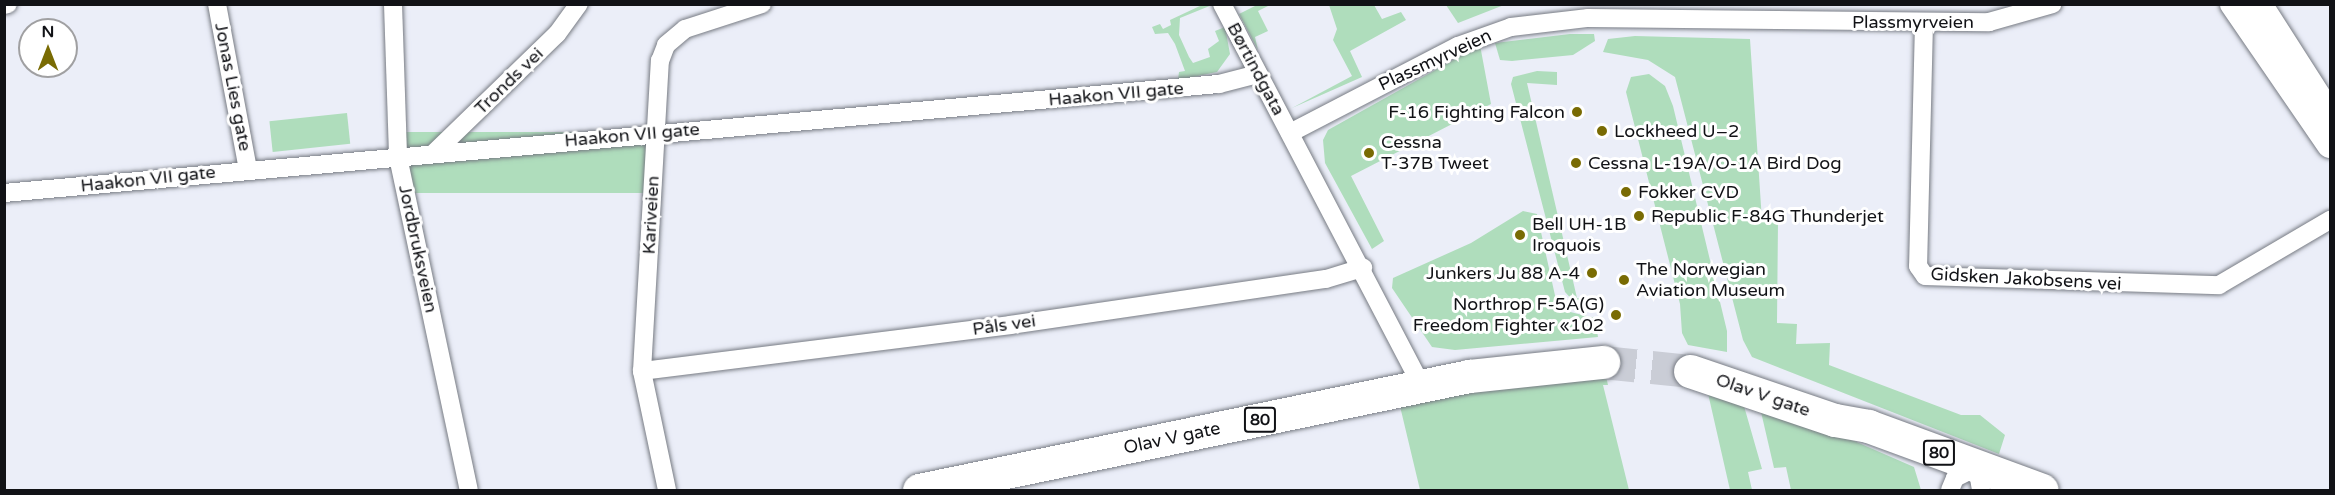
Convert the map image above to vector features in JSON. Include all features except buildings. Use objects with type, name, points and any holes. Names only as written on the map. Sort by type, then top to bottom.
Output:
[{"type":"highway","name":"Olav V gate","points":[[919,490],[1507,370],[1603,362]]},
{"type":"highway","name":"Olav V gate","points":[[1690,371],[1834,420],[1862,439],[1972,484],[2042,490]]},
{"type":"street","name":"Jonas Lies gate","points":[[217,4],[248,169]]},
{"type":"street","name":"Jordbruksveien","points":[[393,4],[398,157],[469,490]]},
{"type":"street","name":"Tronds vei","points":[[434,153],[557,34],[579,4]]},
{"type":"street","name":"Kariveien","points":[[667,490],[642,371],[653,132],[660,61],[674,36],[762,4]]},
{"type":"street","name":"Børtindgata","points":[[1222,4],[1290,133]]},
{"type":"street","name":"Plassmyrveien","points":[[1290,133],[1458,46],[1512,27],[1588,18],[1989,22],[2053,4]]},
{"type":"street","points":[[2233,4],[2331,145]]},
{"type":"street","points":[[2259,4],[2331,115]]},
{"type":"street","name":"Gidsken Jakobsens vei","points":[[1924,23],[1918,266],[1925,276],[2219,285],[2331,220]]},
{"type":"street","name":"Haakon VII gate","points":[[4,193],[653,132],[1207,86],[1258,74]]},
{"type":"street","points":[[1290,133],[1363,268],[1422,386]]},
{"type":"street","name":"Påls vei","points":[[642,371],[1010,325],[1326,279],[1363,268]]},
{"type":"green space","points":[[1504,4],[1458,23],[1446,5]]},
{"type":"green space","points":[[1202,5],[1212,5],[1180,18],[1179,35],[1189,57],[1193,63],[1210,57],[1208,49],[1219,41],[1215,31],[1225,27],[1230,54],[1217,72],[1178,80],[1179,72],[1185,71],[1175,44],[1168,33],[1155,34],[1152,27],[1160,24],[1163,29],[1171,25],[1170,20]]},
{"type":"green space","points":[[1257,5],[1270,5],[1258,11],[1268,31],[1255,37],[1258,50],[1239,14]]},
{"type":"green space","points":[[1329,5],[1374,5],[1382,19],[1401,12],[1406,20],[1350,51],[1362,77],[1292,108],[1352,76],[1333,40],[1337,29]]},
{"type":"green space","points":[[1570,34],[1594,34],[1595,41],[1573,55],[1512,61],[1500,60],[1495,43]]},
{"type":"green space","points":[[1635,36],[1750,39],[1762,221],[1778,222],[1777,323],[1797,324],[1796,344],[1830,343],[1829,365],[1961,415],[1980,415],[2005,435],[1999,454],[1752,357],[1743,340],[1675,77],[1648,60],[1603,52],[1608,39]]},
{"type":"green space","points":[[1480,45],[1491,104],[1351,176],[1384,241],[1372,249],[1325,163],[1323,140],[1328,130]]},
{"type":"green space","points":[[1537,71],[1557,72],[1557,85],[1527,83],[1577,298],[1591,301],[1593,310],[1577,305],[1565,292],[1511,84],[1513,77]]},
{"type":"green space","points":[[1649,74],[1665,86],[1673,106],[1727,331],[1727,352],[1688,345],[1682,333],[1680,304],[1626,92],[1631,77]]},
{"type":"green space","points":[[347,113],[350,144],[273,152],[269,121]]},
{"type":"green space","points":[[397,132],[653,132],[653,193],[397,193]]},
{"type":"green space","points":[[1523,211],[1537,214],[1558,309],[1595,318],[1598,337],[1455,350],[1432,347],[1392,288],[1393,278],[1471,243]]},
{"type":"green space","points":[[1605,372],[1608,385],[1603,385],[1629,490],[1420,490],[1399,402]]},
{"type":"green space","points":[[1707,389],[1742,399],[1762,469],[1748,472],[1752,490],[1730,490]]},
{"type":"green space","points":[[1758,399],[1914,467],[1921,490],[1791,490],[1786,467],[1774,468]]},
{"type":"tunnel","points":[[1603,362],[1690,371]]},
{"type":"place","name":"F-16 Fighting Falcon","points":[[1577,112]]},
{"type":"place","name":"Lockheed U–2","points":[[1602,131]]},
{"type":"place","name":"Cessna T-37B Tweet","points":[[1369,153]]},
{"type":"place","name":"Cessna L-19A/O-1A Bird Dog","points":[[1576,163]]},
{"type":"place","name":"Fokker CVD","points":[[1626,192]]},
{"type":"place","name":"Republic F-84G Thunderjet","points":[[1639,216]]},
{"type":"place","name":"Bell UH-1B Iroquois","points":[[1520,235]]},
{"type":"place","name":"Junkers Ju 88 A-4","points":[[1592,273]]},
{"type":"place","name":"The Norwegian Aviation Museum","points":[[1624,280]]},
{"type":"place","name":"Northrop F-5A(G) Freedom Fighter «102","points":[[1616,315]]}]
